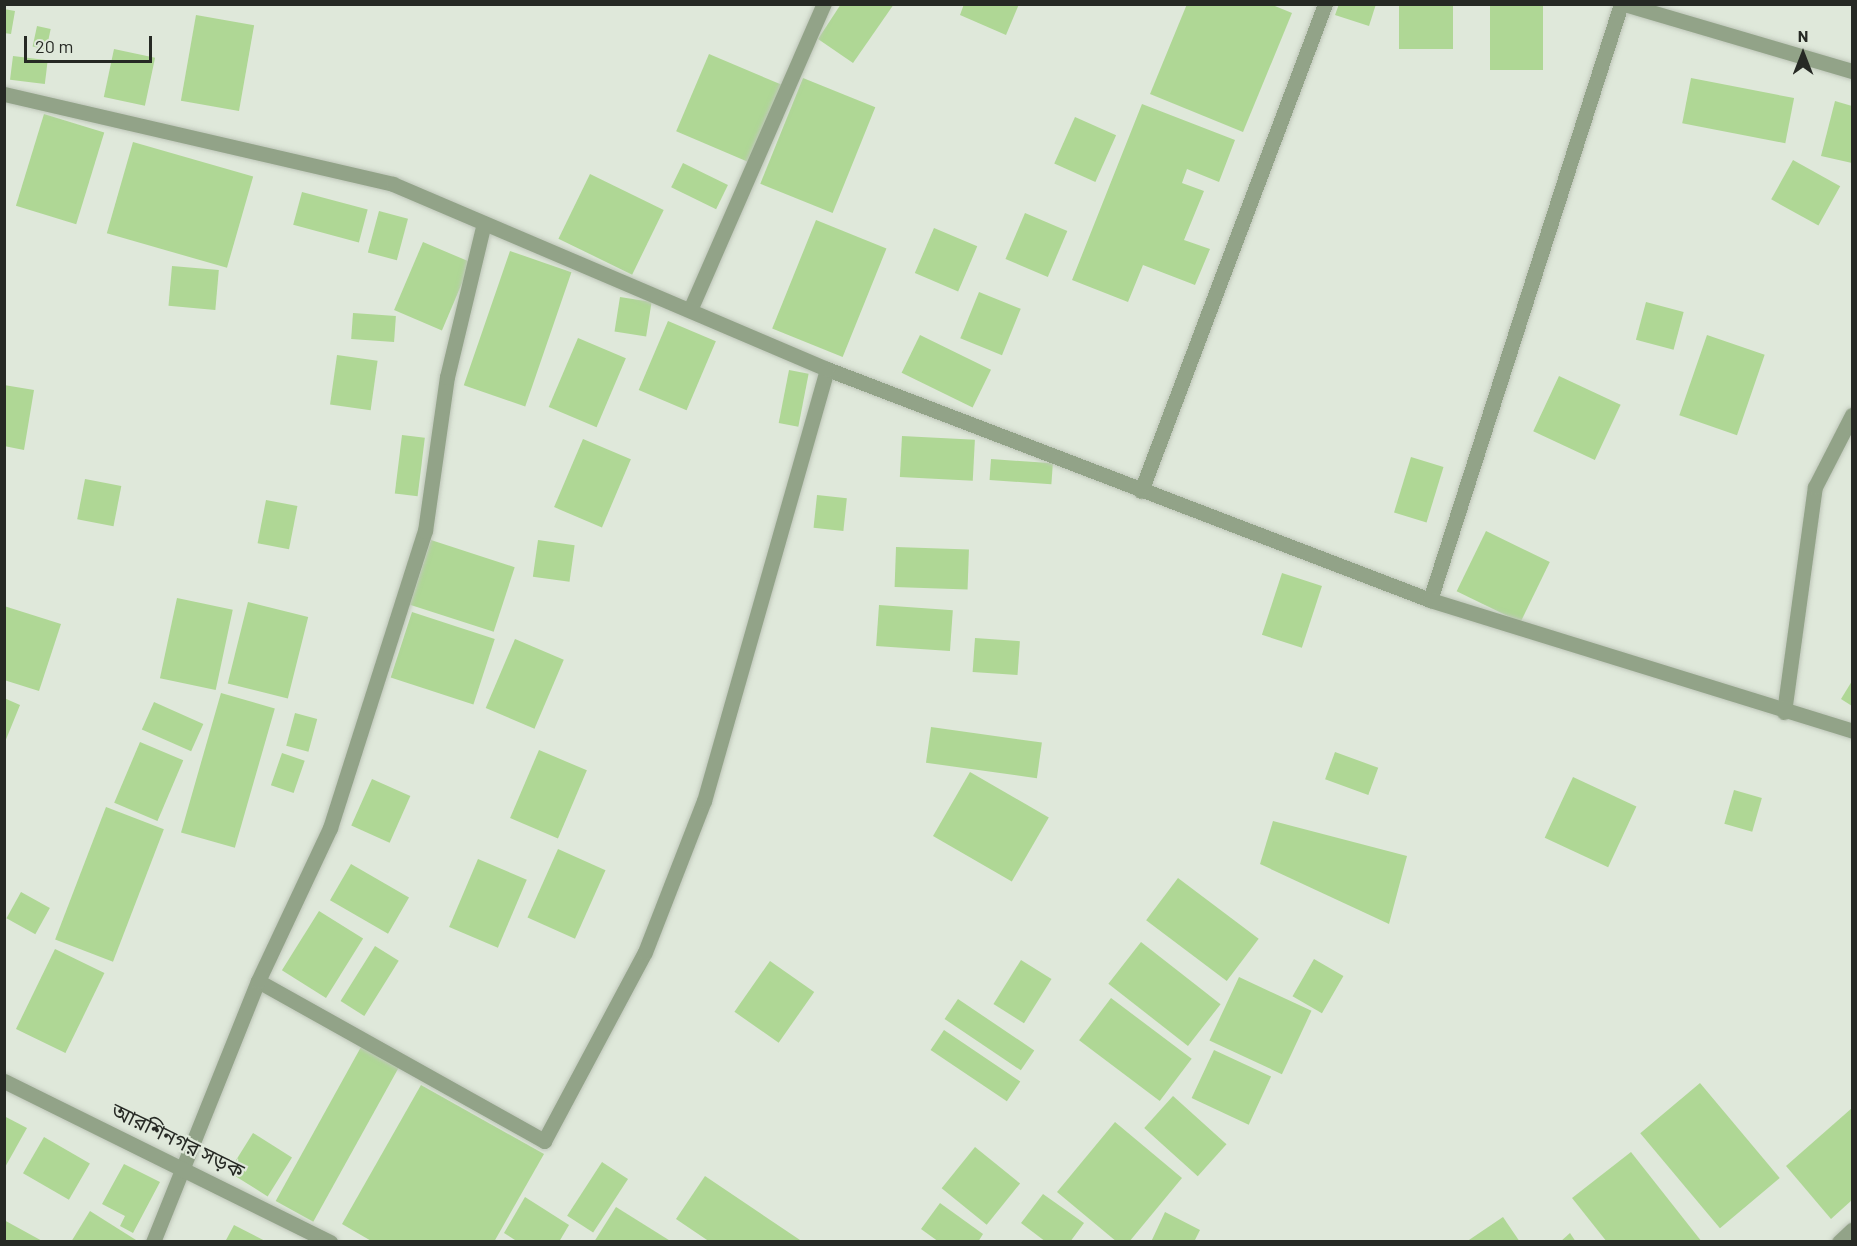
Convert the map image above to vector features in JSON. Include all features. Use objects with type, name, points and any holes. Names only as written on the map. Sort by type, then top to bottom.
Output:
[{"type":"street","points":[[690,310],[824,4]]},
{"type":"street","points":[[1141,490],[1325,4]]},
{"type":"street","points":[[1430,600],[1622,4],[1852,71]]},
{"type":"street","points":[[4,94],[393,184],[827,369],[1430,600],[1784,712],[1852,731]]},
{"type":"street","points":[[153,1242],[188,1166],[258,981],[330,828],[424,531],[447,377],[484,223]]},
{"type":"street","points":[[258,981],[544,1141],[645,952],[704,801],[827,369]]},
{"type":"street","points":[[1784,712],[1815,487],[1852,415]]},
{"type":"street","name":"আরশিনগর সড়ক","points":[[4,1080],[188,1166],[330,1242]]},
{"type":"street","points":[[1839,1242],[1852,1230]]},
{"type":"building","points":[[841,4],[894,4],[853,63],[818,39]]},
{"type":"building","points":[[964,4],[1019,4],[1006,35],[960,15]]},
{"type":"building","points":[[1187,4],[1270,4],[1292,13],[1243,132],[1150,94]]},
{"type":"building","points":[[1339,4],[1376,4],[1369,26],[1335,15]]},
{"type":"building","points":[[1399,4],[1453,4],[1453,49],[1399,49]]},
{"type":"building","points":[[1490,4],[1543,4],[1543,70],[1490,70]]},
{"type":"building","points":[[4,9],[15,11],[11,34],[4,33]]},
{"type":"building","points":[[196,15],[254,25],[239,111],[181,101]]},
{"type":"building","points":[[37,26],[51,29],[46,49],[33,47]]},
{"type":"building","points":[[114,49],[155,58],[145,106],[104,97]]},
{"type":"building","points":[[709,54],[782,85],[749,162],[676,131]]},
{"type":"building","points":[[13,56],[48,60],[45,84],[10,80]]},
{"type":"building","points":[[803,78],[875,107],[833,213],[760,184]]},
{"type":"building","points":[[1691,78],[1794,98],[1785,143],[1682,123]]},
{"type":"building","points":[[1835,101],[1852,106],[1852,163],[1821,156]]},
{"type":"building","points":[[1142,104],[1235,140],[1219,182],[1187,169],[1182,183],[1204,191],[1184,240],[1210,249],[1195,285],[1143,265],[1128,302],[1072,280]]},
{"type":"building","points":[[44,114],[104,132],[76,224],[16,206]]},
{"type":"building","points":[[1075,117],[1116,135],[1095,182],[1054,164]]},
{"type":"building","points":[[133,142],[253,176],[227,268],[107,233]]},
{"type":"building","points":[[1793,160],[1840,186],[1818,226],[1771,199]]},
{"type":"building","points":[[683,163],[728,185],[716,209],[671,187]]},
{"type":"building","points":[[590,174],[664,210],[632,275],[558,239]]},
{"type":"building","points":[[302,192],[368,210],[359,242],[293,225]]},
{"type":"building","points":[[379,211],[408,219],[397,260],[368,253]]},
{"type":"building","points":[[1025,213],[1067,231],[1048,277],[1005,259]]},
{"type":"building","points":[[816,220],[886,248],[843,357],[772,328]]},
{"type":"building","points":[[934,228],[977,246],[958,291],[915,273]]},
{"type":"building","points":[[423,242],[471,262],[442,330],[394,310]]},
{"type":"building","points":[[510,251],[571,272],[525,406],[464,385]]},
{"type":"building","points":[[172,266],[219,270],[215,310],[169,306]]},
{"type":"building","points":[[979,292],[1021,309],[1002,355],[960,338]]},
{"type":"building","points":[[620,297],[652,302],[646,337],[615,332]]},
{"type":"building","points":[[1646,302],[1684,312],[1674,350],[1636,340]]},
{"type":"building","points":[[353,313],[396,316],[394,342],[351,339]]},
{"type":"building","points":[[668,321],[716,341],[687,410],[639,390]]},
{"type":"building","points":[[920,335],[991,370],[973,407],[902,373]]},
{"type":"building","points":[[1707,335],[1765,355],[1737,435],[1679,415]]},
{"type":"building","points":[[578,338],[626,358],[597,427],[549,407]]},
{"type":"building","points":[[337,355],[378,361],[371,410],[330,405]]},
{"type":"building","points":[[789,370],[809,374],[798,427],[779,423]]},
{"type":"building","points":[[1559,376],[1621,405],[1595,460],[1533,431]]},
{"type":"building","points":[[4,385],[34,390],[24,450],[4,446]]},
{"type":"building","points":[[402,435],[425,438],[418,496],[395,494]]},
{"type":"building","points":[[902,436],[975,440],[973,481],[900,477]]},
{"type":"building","points":[[583,439],[631,459],[602,527],[554,507]]},
{"type":"building","points":[[1411,457],[1444,467],[1427,522],[1394,512]]},
{"type":"building","points":[[991,459],[1053,463],[1051,484],[990,480]]},
{"type":"building","points":[[85,479],[121,486],[113,526],[77,519]]},
{"type":"building","points":[[817,495],[847,498],[843,531],[814,528]]},
{"type":"building","points":[[266,500],[297,506],[289,549],[258,543]]},
{"type":"building","points":[[1486,531],[1550,562],[1520,622],[1457,591]]},
{"type":"building","points":[[431,540],[515,567],[494,632],[410,605]]},
{"type":"building","points":[[538,540],[575,545],[569,582],[533,577]]},
{"type":"building","points":[[896,547],[969,550],[968,590],[895,587]]},
{"type":"building","points":[[1282,573],[1322,586],[1302,648],[1262,635]]},
{"type":"building","points":[[177,598],[233,610],[216,690],[160,678]]},
{"type":"building","points":[[248,602],[308,617],[288,699],[228,684]]},
{"type":"building","points":[[879,605],[953,610],[950,651],[876,646]]},
{"type":"building","points":[[4,606],[61,624],[39,691],[4,680]]},
{"type":"building","points":[[412,612],[495,639],[473,705],[391,678]]},
{"type":"building","points":[[975,638],[1020,641],[1018,675],[973,672]]},
{"type":"building","points":[[515,639],[564,660],[534,729],[486,708]]},
{"type":"building","points":[[1852,681],[1852,706],[1841,699]]},
{"type":"building","points":[[221,693],[275,708],[235,848],[181,832]]},
{"type":"building","points":[[4,698],[20,705],[5,742],[4,742]]},
{"type":"building","points":[[154,702],[203,724],[191,751],[142,729]]},
{"type":"building","points":[[295,713],[317,719],[308,752],[286,746]]},
{"type":"building","points":[[931,727],[1042,743],[1037,778],[926,763]]},
{"type":"building","points":[[140,742],[183,760],[157,821],[114,803]]},
{"type":"building","points":[[539,750],[587,770],[558,838],[510,818]]},
{"type":"building","points":[[1335,752],[1378,768],[1368,795],[1325,779]]},
{"type":"building","points":[[282,753],[305,761],[294,793],[271,785]]},
{"type":"building","points":[[970,772],[1049,818],[1012,882],[933,836]]},
{"type":"building","points":[[1573,777],[1636,807],[1608,867],[1545,838]]},
{"type":"building","points":[[372,779],[410,796],[390,843],[351,826]]},
{"type":"building","points":[[1734,790],[1762,798],[1752,832],[1724,824]]},
{"type":"building","points":[[106,807],[164,829],[113,962],[55,940]]},
{"type":"building","points":[[1273,821],[1407,856],[1389,924],[1260,864]]},
{"type":"building","points":[[558,849],[606,870],[575,939],[527,918]]},
{"type":"building","points":[[478,859],[527,880],[498,948],[449,927]]},
{"type":"building","points":[[351,864],[409,898],[388,934],[330,900]]},
{"type":"building","points":[[1178,878],[1259,939],[1227,981],[1146,920]]},
{"type":"building","points":[[21,892],[50,908],[35,934],[6,918]]},
{"type":"building","points":[[319,911],[363,939],[326,998],[282,970]]},
{"type":"building","points":[[1141,942],[1221,1004],[1188,1046],[1108,984]]},
{"type":"building","points":[[375,946],[399,961],[364,1016],[341,1001]]},
{"type":"building","points":[[55,949],[104,973],[65,1053],[16,1029]]},
{"type":"building","points":[[1314,959],[1343,976],[1322,1013],[1292,996]]},
{"type":"building","points":[[1021,960],[1052,979],[1024,1023],[993,1004]]},
{"type":"building","points":[[770,961],[814,992],[779,1043],[734,1012]]},
{"type":"building","points":[[1239,977],[1312,1011],[1282,1074],[1209,1040]]},
{"type":"building","points":[[1111,998],[1192,1059],[1160,1101],[1079,1040]]},
{"type":"building","points":[[958,999],[1034,1050],[1021,1070],[945,1019]]},
{"type":"building","points":[[944,1030],[1020,1081],[1007,1101],[931,1050]]},
{"type":"building","points":[[361,1047],[399,1068],[313,1222],[276,1201]]},
{"type":"building","points":[[1214,1050],[1271,1077],[1249,1125],[1192,1098]]},
{"type":"building","points":[[1700,1083],[1780,1178],[1720,1228],[1640,1133]]},
{"type":"building","points":[[421,1085],[544,1154],[494,1242],[373,1242],[342,1224]]},
{"type":"building","points":[[1173,1096],[1227,1144],[1198,1176],[1144,1128]]},
{"type":"building","points":[[1852,1108],[1852,1200],[1831,1219],[1786,1166]]},
{"type":"building","points":[[4,1116],[27,1128],[4,1169]]},
{"type":"building","points":[[1115,1122],[1182,1178],[1129,1242],[1117,1242],[1057,1192]]},
{"type":"building","points":[[253,1133],[292,1157],[268,1196],[229,1172]]},
{"type":"building","points":[[44,1137],[90,1164],[69,1200],[23,1173]]},
{"type":"building","points":[[975,1147],[1020,1184],[987,1225],[942,1188]]},
{"type":"building","points":[[1631,1152],[1702,1242],[1607,1242],[1572,1198]]},
{"type":"building","points":[[602,1162],[628,1179],[593,1233],[567,1216]]},
{"type":"building","points":[[124,1164],[160,1182],[133,1233],[120,1226],[125,1216],[102,1204]]},
{"type":"building","points":[[705,1176],[803,1242],[710,1242],[676,1219]]},
{"type":"building","points":[[1043,1194],[1084,1223],[1070,1242],[1046,1242],[1021,1223]]},
{"type":"building","points":[[525,1197],[569,1225],[559,1242],[518,1242],[504,1233]]},
{"type":"building","points":[[940,1203],[983,1234],[978,1242],[939,1242],[921,1229]]},
{"type":"building","points":[[616,1207],[672,1242],[594,1242]]},
{"type":"building","points":[[90,1211],[136,1240],[135,1242],[71,1242]]},
{"type":"building","points":[[1165,1212],[1200,1230],[1194,1242],[1151,1242]]},
{"type":"building","points":[[1503,1217],[1520,1242],[1466,1242]]},
{"type":"building","points":[[4,1220],[44,1242],[4,1242]]},
{"type":"building","points":[[234,1225],[267,1242],[225,1242]]},
{"type":"building","points":[[1570,1233],[1576,1242],[1560,1242]]}]
